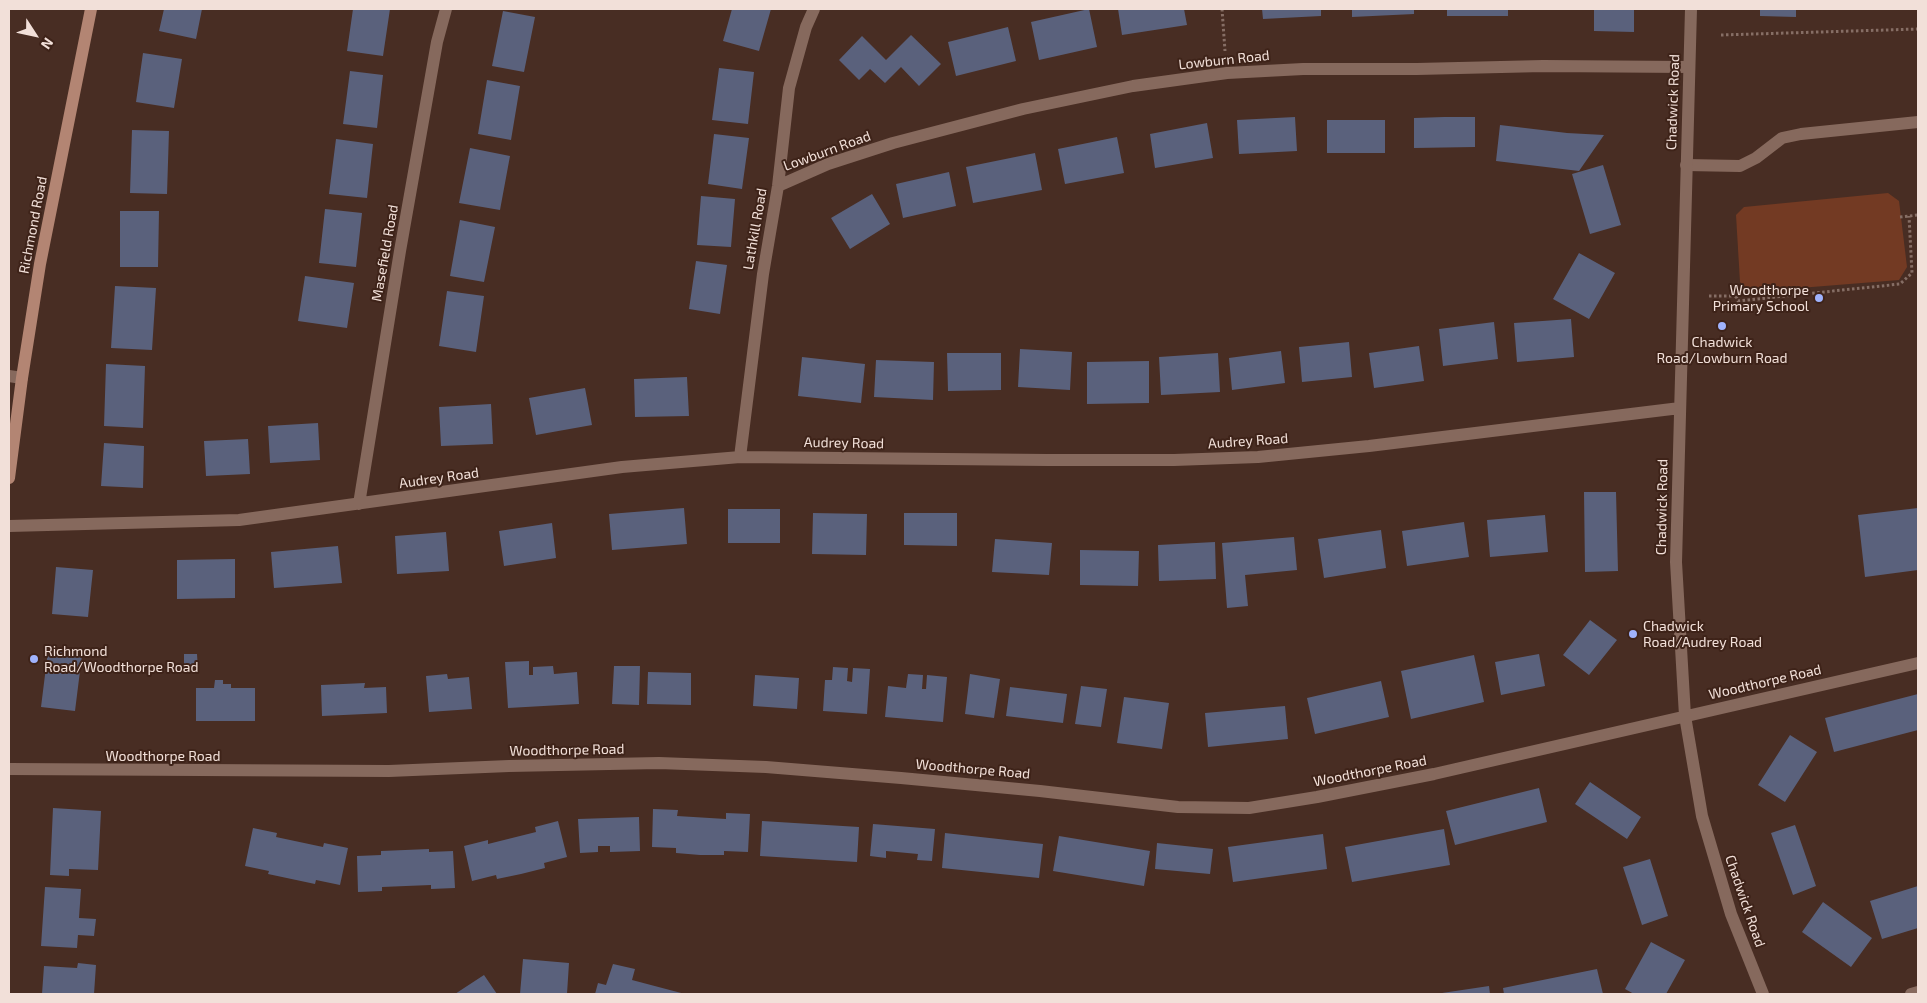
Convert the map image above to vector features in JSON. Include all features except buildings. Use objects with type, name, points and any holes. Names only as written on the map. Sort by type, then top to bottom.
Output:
[{"type":"main road","name":"Richmond Road","points":[[9,478],[22,378],[44,245],[91,9]]},
{"type":"street","name":"Masefield Road","points":[[359,504],[437,42],[446,9]]},
{"type":"street","name":"Lathkill Road","points":[[740,457],[763,274],[778,186],[789,88],[806,27],[814,9]]},
{"type":"street","name":"Chadwick Road","points":[[1691,9],[1676,562],[1685,716],[1702,816],[1731,914],[1763,994]]},
{"type":"street","name":"Lowburn Road","points":[[778,186],[828,164],[865,152],[1023,109],[1133,86],[1228,73],[1303,69],[1556,66],[1689,67]]},
{"type":"street","points":[[1686,165],[1740,166],[1756,158],[1782,138],[1800,134],[1918,122]]},
{"type":"street","points":[[9,376],[22,378]]},
{"type":"street","name":"Audrey Road","points":[[9,526],[239,520],[622,467],[740,457],[1047,460],[1174,460],[1258,457],[1369,446],[1680,408]]},
{"type":"street","name":"Woodthorpe Road","points":[[9,769],[389,771],[509,766],[659,764],[766,767],[1040,790],[1178,807],[1248,808],[1317,797],[1434,774],[1918,663]]},
{"type":"street","points":[[1911,994],[1918,992]]},
{"type":"path","points":[[1222,9],[1225,56]]},
{"type":"path","points":[[1721,35],[1918,29]]},
{"type":"path","points":[[1900,217],[1918,215]]},
{"type":"path","points":[[1736,296],[1738,301],[1900,284],[1912,273],[1909,216]]},
{"type":"path","points":[[1709,296],[1736,296],[1745,288]]},
{"type":"shaded area","points":[[1888,193],[1899,201],[1907,267],[1899,280],[1750,292],[1740,282],[1736,215],[1744,207]]},
{"type":"place","name":"Woodthorpe Primary School","points":[[1819,298]]},
{"type":"place","name":"Chadwick Road/Lowburn Road","points":[[1722,326]]},
{"type":"place","name":"Chadwick Road/Audrey Road","points":[[1633,634]]},
{"type":"place","name":"Richmond Road/Woodthorpe Road","points":[[34,659]]}]
